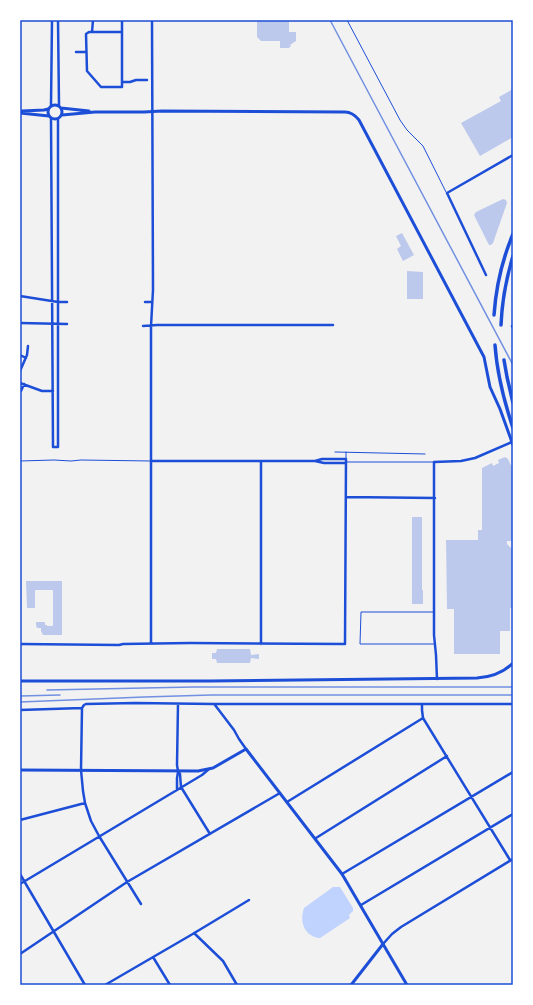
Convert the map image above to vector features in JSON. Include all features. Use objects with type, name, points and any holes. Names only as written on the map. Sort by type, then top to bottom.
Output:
[{"type":"main road","points":[[494,315],[500,276],[513,234]]},
{"type":"main road","points":[[502,325],[504,293],[513,256]]},
{"type":"main road","points":[[495,345],[496,361],[501,386],[513,428]]},
{"type":"main road","points":[[504,360],[513,402]]},
{"type":"street","points":[[51,106],[52,20]]},
{"type":"street","points":[[58,20],[60,107],[62,115]]},
{"type":"street","points":[[92,32],[93,20]]},
{"type":"street","points":[[122,20],[122,32],[122,82],[122,87],[100,87],[87,71],[86,34],[89,32],[122,32]]},
{"type":"street","points":[[151,643],[151,326],[153,290],[152,20]]},
{"type":"street","points":[[76,52],[86,52]]},
{"type":"street","points":[[122,82],[146,80]]},
{"type":"street","points":[[20,112],[44,110],[56,104],[60,107],[95,112]]},
{"type":"street","points":[[48,109],[50,117],[53,447],[58,447],[58,119],[62,115],[95,112],[345,112],[352,113],[359,120],[482,353],[485,360],[490,387],[500,409],[512,443],[475,458],[434,462],[434,644],[437,678]]},
{"type":"street","points":[[20,112],[58,119]]},
{"type":"street","points":[[486,275],[447,193],[513,155]]},
{"type":"street","points":[[20,296],[67,302]]},
{"type":"street","points":[[145,302],[152,302]]},
{"type":"street","points":[[20,323],[67,324]]},
{"type":"street","points":[[143,326],[333,325]]},
{"type":"street","points":[[20,371],[28,354],[28,346]]},
{"type":"street","points":[[20,355],[26,358]]},
{"type":"street","points":[[20,383],[43,392],[53,392]]},
{"type":"street","points":[[21,391],[24,384]]},
{"type":"street","points":[[20,644],[345,644],[346,461],[324,463],[315,461],[151,461]]},
{"type":"street","points":[[260,461],[261,644]]},
{"type":"street","points":[[346,497],[435,498]]},
{"type":"street","points":[[20,681],[210,681],[489,677],[500,673],[513,663]]},
{"type":"street","points":[[20,710],[82,708],[86,704],[513,704]]},
{"type":"street","points":[[178,704],[177,765],[180,774],[181,787],[210,834]]},
{"type":"street","points":[[214,704],[234,730],[246,750],[316,838],[342,874],[407,985]]},
{"type":"street","points":[[351,985],[383,944],[401,926],[512,860],[490,828],[424,718],[422,704]]},
{"type":"street","points":[[82,708],[81,770],[85,803],[91,821],[99,836],[141,904]]},
{"type":"street","points":[[287,802],[424,718]]},
{"type":"street","points":[[20,770],[198,771],[209,769],[246,750]]},
{"type":"street","points":[[316,838],[447,756]]},
{"type":"street","points":[[20,884],[202,775],[209,769]]},
{"type":"street","points":[[177,790],[178,771]]},
{"type":"street","points":[[342,874],[513,772]]},
{"type":"street","points":[[20,954],[127,882],[280,793]]},
{"type":"street","points":[[20,820],[85,803]]},
{"type":"street","points":[[361,905],[513,814]]},
{"type":"street","points":[[20,874],[85,985]]},
{"type":"street","points":[[105,985],[248,900]]},
{"type":"street","points":[[194,933],[223,961],[237,985]]},
{"type":"street","points":[[153,957],[170,985]]},
{"type":"lane","points":[[347,20],[400,120],[407,130],[420,141],[447,193]]},
{"type":"lane","points":[[335,452],[425,454]]},
{"type":"lane","points":[[346,452],[346,461],[434,462]]},
{"type":"lane","points":[[20,461],[151,461]]},
{"type":"lane","points":[[434,612],[360,612],[360,644],[434,644]]},
{"type":"water","points":[[333,887],[340,887],[353,908],[353,911],[349,915],[350,918],[320,938],[310,935],[304,928],[302,918],[304,908]]},
{"type":"building","points":[[257,20],[289,20],[289,32],[296,32],[296,41],[290,45],[291,46],[289,48],[280,48],[280,41],[261,41],[257,37]]},
{"type":"building","points":[[513,89],[513,137],[480,156],[461,123],[501,101],[499,97]]},
{"type":"building","points":[[503,199],[506,200],[507,203],[493,243],[489,245],[474,215],[476,212]]},
{"type":"building","points":[[402,233],[414,255],[403,261],[397,249],[401,246],[396,236]]},
{"type":"building","points":[[407,271],[423,272],[423,299],[407,299]]},
{"type":"building","points":[[505,457],[508,459],[513,470],[513,541],[507,541],[507,544],[513,548],[513,608],[510,608],[510,631],[500,631],[500,654],[454,654],[454,609],[447,609],[446,540],[478,540],[478,530],[482,530],[482,468],[492,463],[493,466],[499,463],[498,460]]},
{"type":"building","points":[[412,517],[422,517],[423,604],[412,604]]},
{"type":"building","points":[[26,581],[62,581],[62,635],[43,635],[41,628],[37,628],[36,625],[36,622],[45,622],[45,625],[47,626],[53,625],[53,590],[35,590],[35,608],[27,608]]},
{"type":"building","points":[[217,649],[250,649],[251,655],[259,654],[259,659],[251,658],[250,663],[217,663],[216,659],[212,659],[212,653],[216,653]]},
{"type":"railway","points":[[330,20],[513,365]]},
{"type":"railway","points":[[47,690],[193,687],[513,687]]},
{"type":"railway","points":[[20,696],[60,695]]},
{"type":"railway","points":[[20,702],[211,695],[513,695]]}]
